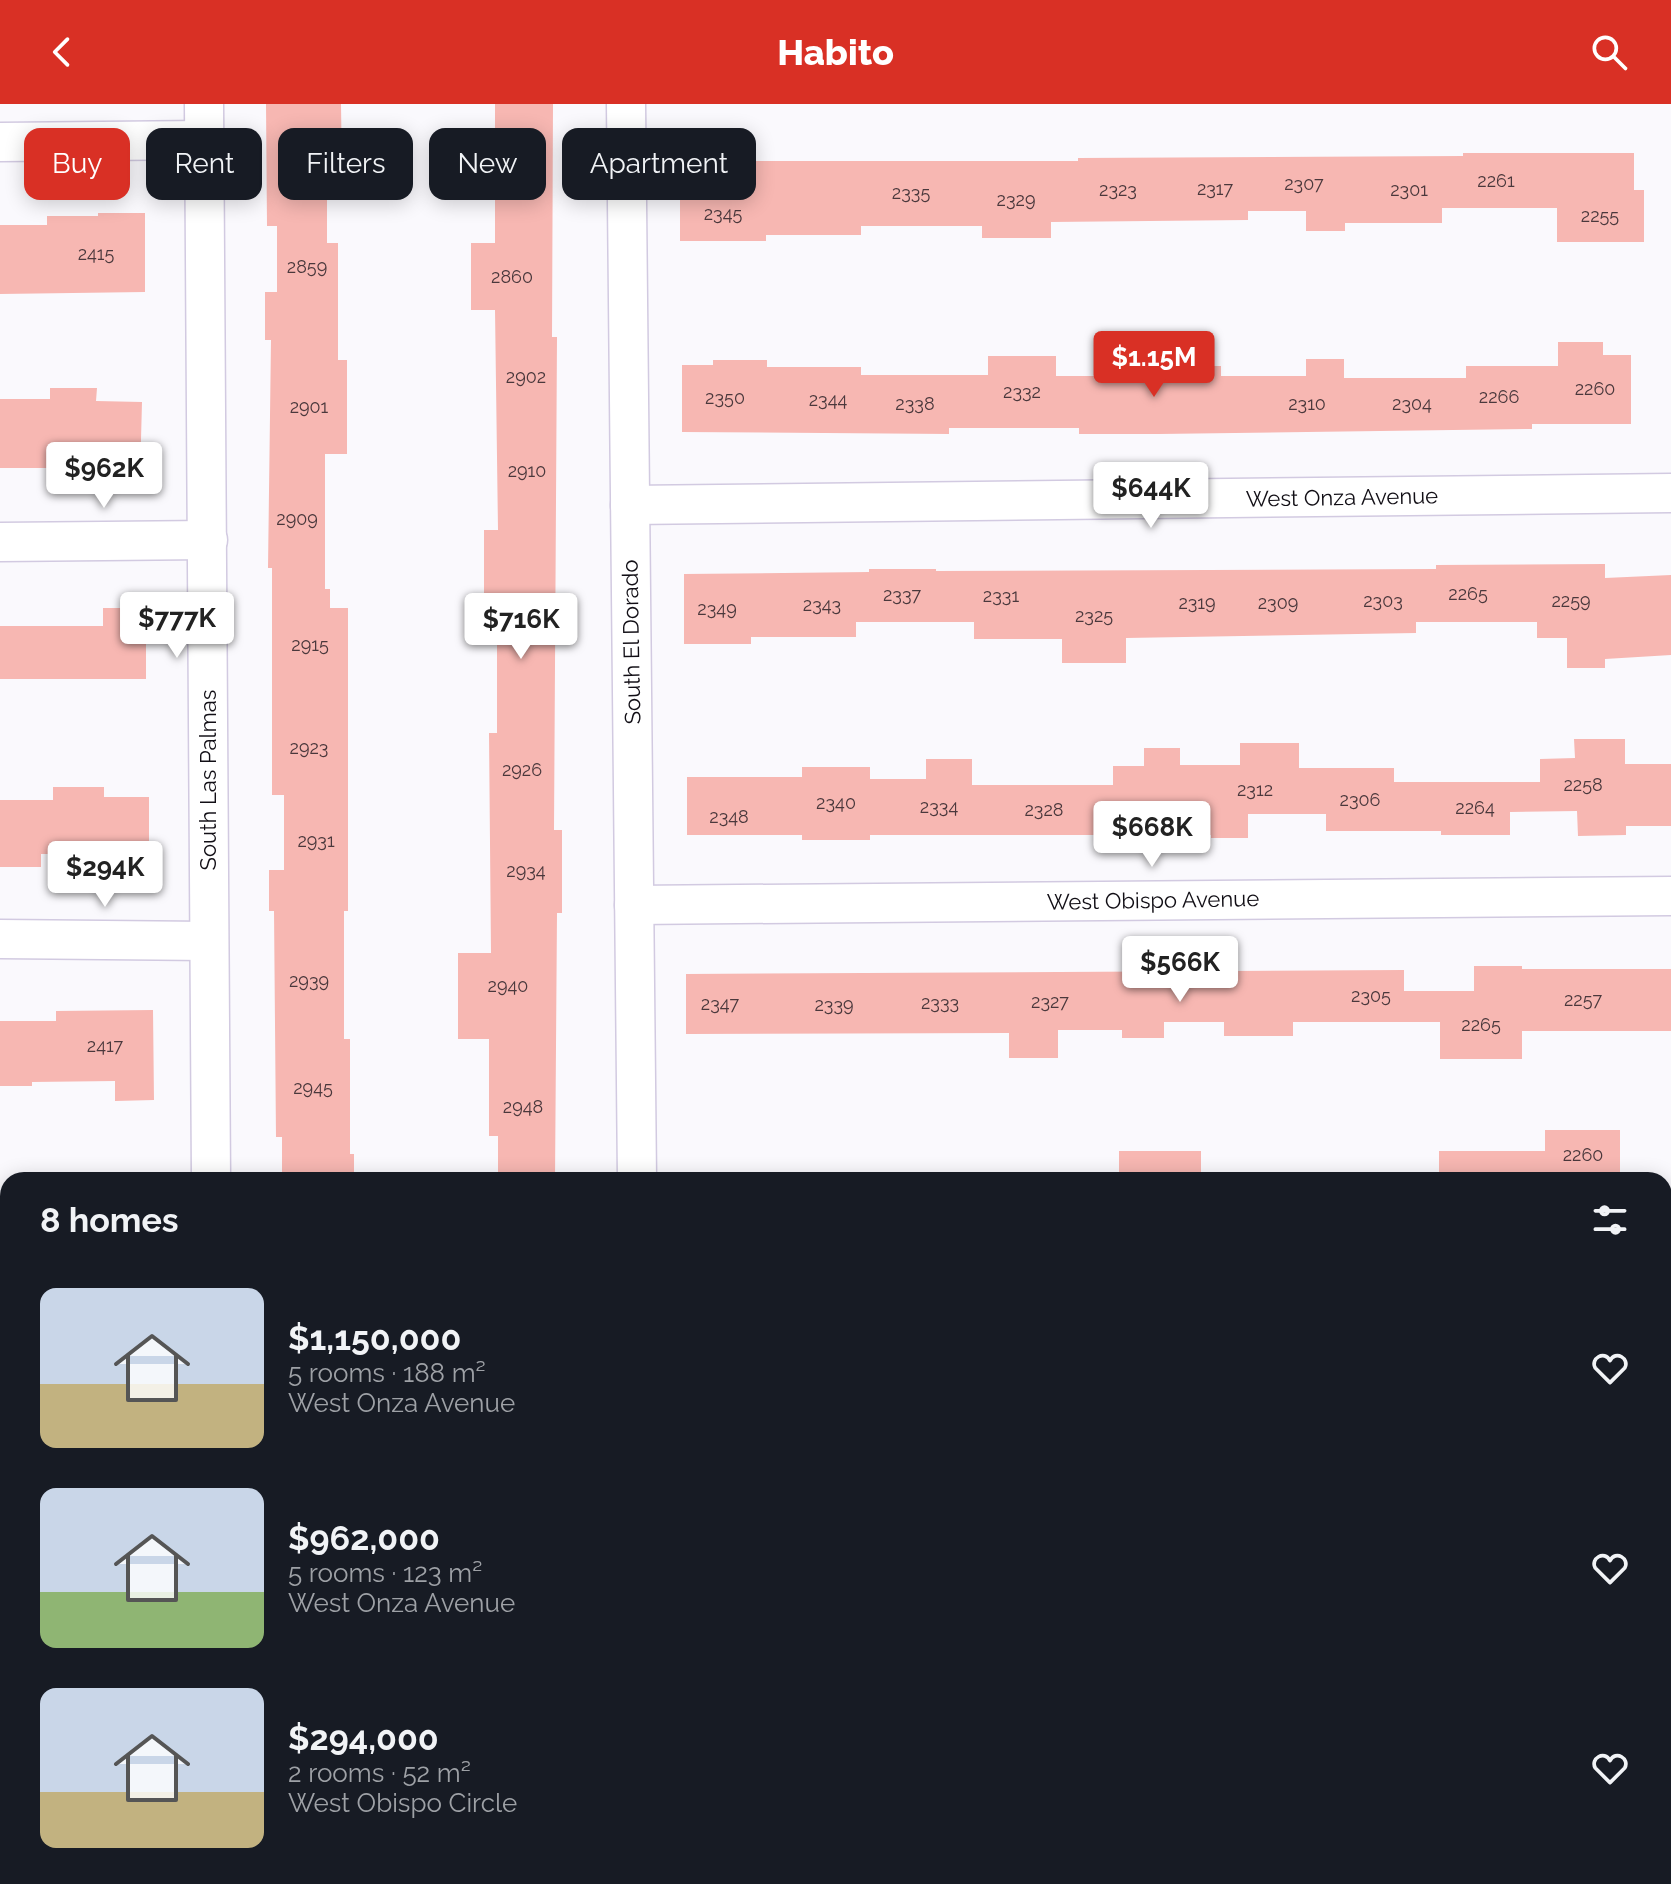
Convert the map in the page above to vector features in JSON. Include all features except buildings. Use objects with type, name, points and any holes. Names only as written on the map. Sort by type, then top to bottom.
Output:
[{"type":"street","name":"South El Dorado","points":[[626,104],[637,1172]]},
{"type":"street","points":[[0,142],[204,122]]},
{"type":"street","name":"South Las Palmas","points":[[204,122],[211,1172]]},
{"type":"street","name":"West Onza Avenue","points":[[630,505],[1671,493]]},
{"type":"street","points":[[0,542],[208,540]]},
{"type":"street","name":"West Obispo Avenue","points":[[634,905],[1671,896]]},
{"type":"street","points":[[0,939],[208,941]]}]
